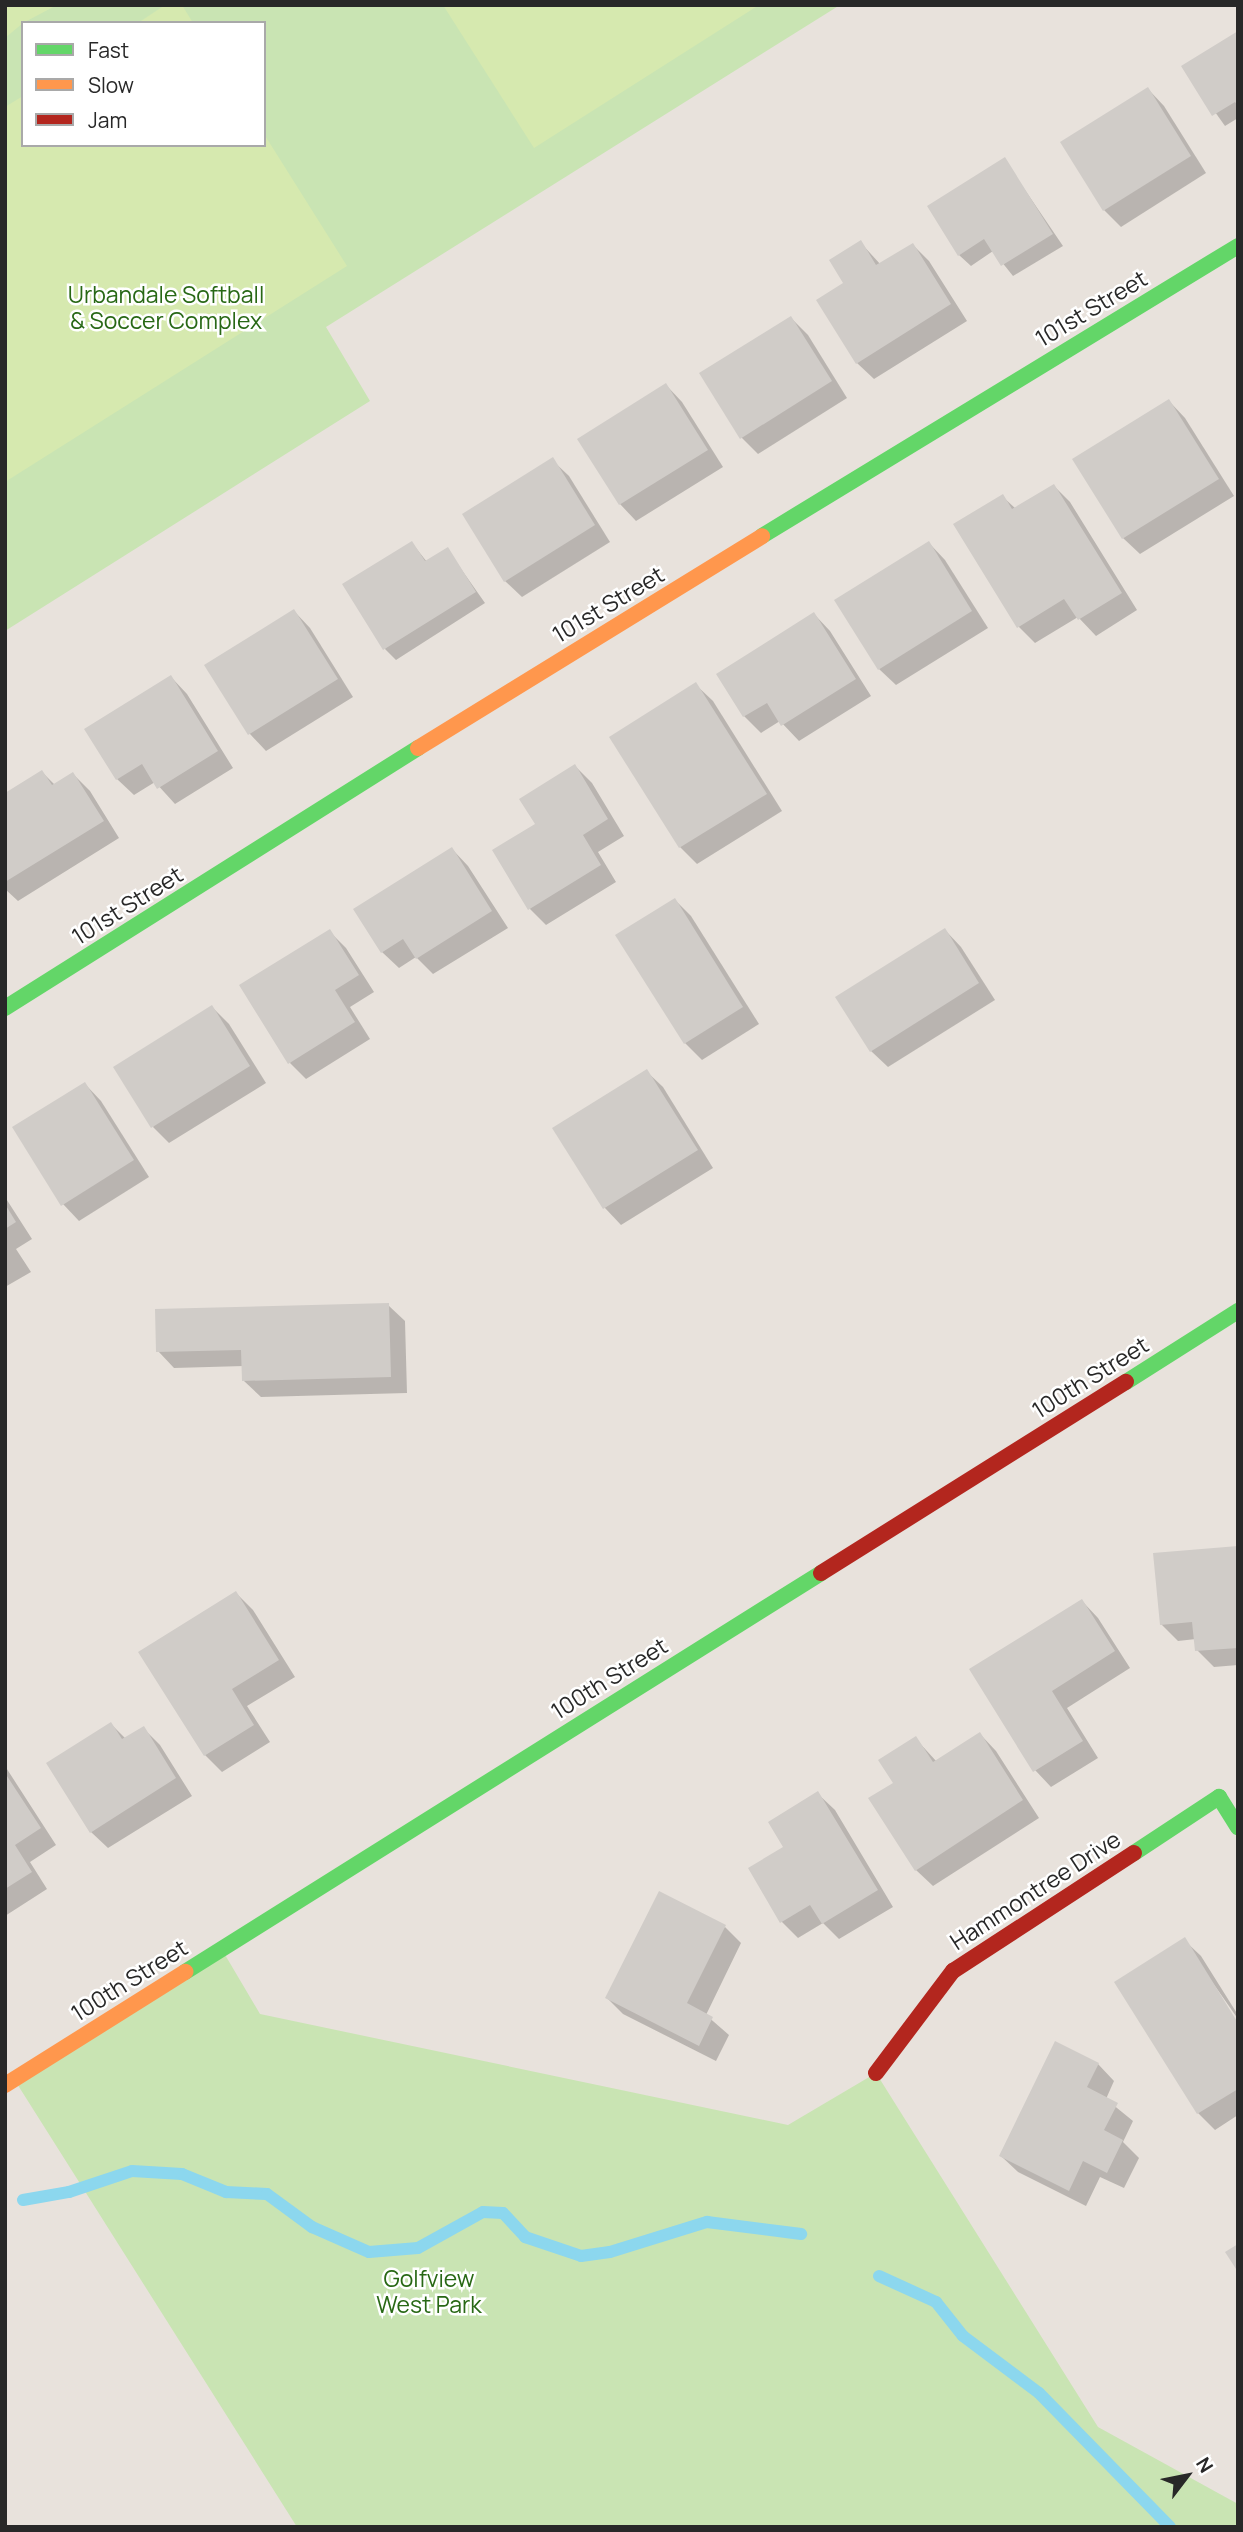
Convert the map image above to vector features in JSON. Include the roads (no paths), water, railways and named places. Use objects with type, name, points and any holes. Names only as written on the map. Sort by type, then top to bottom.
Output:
[{"type":"street","name":"101st Street","points":[[5,1008],[548,667],[1238,246]]},
{"type":"street","name":"100th Street","points":[[5,2085],[1238,1311]]},
{"type":"street","name":"Hammontree Drive","points":[[876,2073],[953,1971],[1219,1797],[1238,1828]]},
{"type":"waterway","points":[[23,2200],[69,2192],[132,2171],[182,2174],[226,2192],[267,2194],[312,2227],[369,2252],[418,2248],[483,2212],[503,2213],[525,2237],[581,2256],[610,2252],[707,2222],[801,2234]]},
{"type":"waterway","points":[[879,2276],[936,2302],[963,2336],[1039,2393],[1170,2527]]},
{"type":"park label","name":"Urbandale Softball & Soccer Complex","points":[[166,307]]},
{"type":"park label","name":"Golfview West Park","points":[[429,2291]]}]
